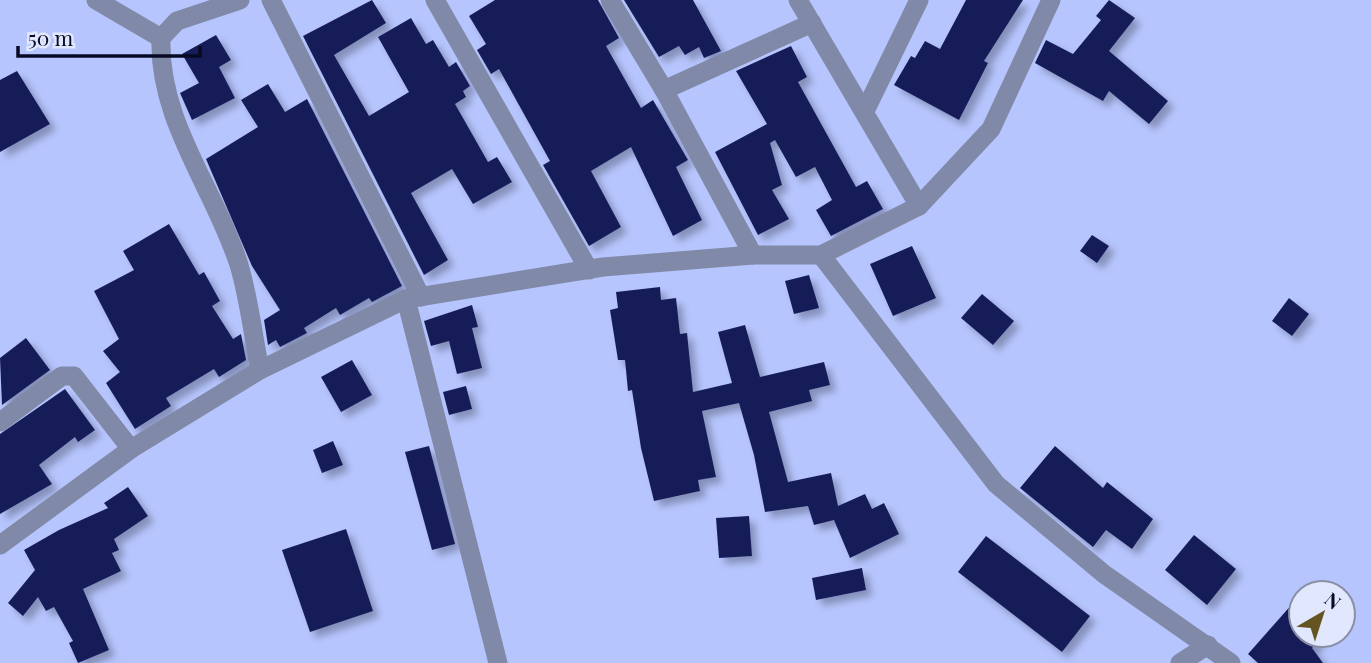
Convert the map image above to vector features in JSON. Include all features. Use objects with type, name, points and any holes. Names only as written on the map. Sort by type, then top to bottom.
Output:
[{"type":"street","points":[[96,0],[161,38]]},
{"type":"street","points":[[240,0],[177,21],[161,38],[160,59],[182,138],[239,265],[260,370]]},
{"type":"street","points":[[271,0],[413,298],[498,663]]},
{"type":"street","points":[[435,0],[589,270]]},
{"type":"street","points":[[610,0],[664,90],[753,255]]},
{"type":"street","points":[[798,0],[919,206]]},
{"type":"street","points":[[865,111],[919,0]]},
{"type":"street","points":[[0,545],[131,449],[260,370],[413,298],[589,270],[753,255],[821,255],[919,206],[991,129],[1051,0]]},
{"type":"street","points":[[664,90],[811,23]]},
{"type":"street","points":[[821,255],[996,484],[1104,574],[1231,663]]},
{"type":"street","points":[[0,422],[62,376],[74,376],[131,449]]},
{"type":"street","points":[[1180,663],[1208,645]]},
{"type":"building","points":[[372,0],[386,23],[334,55],[369,116],[409,92],[378,37],[411,18],[426,44],[433,40],[449,67],[456,62],[470,86],[463,91],[466,97],[455,104],[488,162],[497,157],[512,182],[473,204],[452,169],[411,193],[448,260],[424,275],[303,36]]},
{"type":"building","points":[[495,0],[598,0],[619,38],[606,46],[641,108],[653,100],[688,160],[676,167],[702,220],[673,236],[631,147],[591,171],[621,227],[589,246],[543,165],[550,161],[499,69],[491,74],[477,50],[486,44],[469,16]]},
{"type":"building","points":[[624,0],[693,0],[721,51],[704,58],[699,47],[685,55],[679,46],[659,57]]},
{"type":"building","points":[[966,0],[1023,0],[984,61],[988,63],[959,120],[894,85],[911,56],[915,58],[925,41],[940,49]]},
{"type":"building","points":[[1109,0],[1135,18],[1109,51],[1168,101],[1149,124],[1109,91],[1103,101],[1035,63],[1046,40],[1073,54],[1101,20],[1096,16]]},
{"type":"building","points":[[216,35],[231,60],[219,67],[235,98],[192,120],[180,93],[199,83],[182,54]]},
{"type":"building","points":[[791,46],[807,77],[798,82],[856,187],[867,181],[883,209],[831,236],[816,210],[832,200],[815,167],[796,177],[775,140],[770,143],[782,185],[772,190],[789,219],[758,235],[715,152],[767,124],[736,71]]},
{"type":"building","points":[[17,71],[50,124],[0,152],[0,80]]},
{"type":"building","points":[[268,84],[285,112],[307,99],[402,286],[372,302],[369,298],[340,315],[336,308],[304,328],[307,333],[280,347],[276,340],[268,345],[264,320],[280,310],[252,266],[206,159],[258,127],[241,100]]},
{"type":"building","points":[[169,224],[199,275],[204,272],[220,301],[212,306],[233,339],[241,334],[246,360],[219,377],[214,369],[166,398],[171,406],[135,429],[106,383],[120,372],[103,351],[119,339],[94,291],[134,270],[123,251]]},
{"type":"building","points":[[1092,235],[1109,246],[1097,263],[1080,251]]},
{"type":"building","points":[[912,246],[936,298],[893,316],[870,264]]},
{"type":"building","points":[[809,275],[819,308],[794,314],[785,281]]},
{"type":"building","points":[[660,287],[661,300],[676,298],[680,334],[687,333],[693,392],[732,383],[718,332],[745,325],[760,377],[824,362],[830,385],[809,390],[812,401],[769,412],[788,482],[831,473],[838,506],[865,494],[872,509],[884,503],[899,534],[850,558],[834,520],[814,525],[808,506],[765,512],[754,455],[739,403],[702,411],[716,477],[698,480],[700,491],[654,501],[641,448],[632,390],[628,391],[625,360],[618,360],[610,310],[618,308],[616,292]]},
{"type":"building","points":[[982,294],[1014,321],[993,345],[961,318]]},
{"type":"building","points":[[1289,298],[1309,314],[1292,336],[1272,321]]},
{"type":"building","points":[[472,305],[478,327],[472,328],[482,368],[457,374],[449,341],[431,346],[424,321]]},
{"type":"building","points":[[26,338],[50,370],[2,405],[0,358]]},
{"type":"building","points":[[352,360],[372,395],[341,412],[321,377]]},
{"type":"building","points":[[466,386],[472,409],[449,415],[443,392]]},
{"type":"building","points":[[65,389],[95,430],[78,442],[75,437],[39,465],[52,484],[0,514],[0,434]]},
{"type":"building","points":[[333,441],[343,465],[322,473],[313,450]]},
{"type":"building","points":[[429,446],[455,544],[432,550],[405,452]]},
{"type":"building","points":[[1055,446],[1103,488],[1107,482],[1153,519],[1132,549],[1106,530],[1093,547],[1020,488]]},
{"type":"building","points":[[128,487],[148,516],[114,539],[119,550],[112,553],[121,571],[83,589],[109,650],[78,663],[69,643],[73,641],[54,607],[46,611],[38,597],[23,616],[8,603],[35,570],[24,550],[59,530],[108,508],[104,503]]},
{"type":"building","points":[[749,516],[752,556],[719,558],[716,518]]},
{"type":"building","points":[[346,529],[373,611],[310,632],[282,550]]},
{"type":"building","points":[[1194,535],[1236,569],[1207,605],[1165,570]]},
{"type":"building","points":[[986,536],[1090,616],[1062,652],[958,572]]},
{"type":"building","points":[[862,568],[866,590],[816,600],[812,578]]},
{"type":"building","points":[[1287,610],[1287,649],[1313,649],[1323,663],[1258,663],[1248,654]]}]
